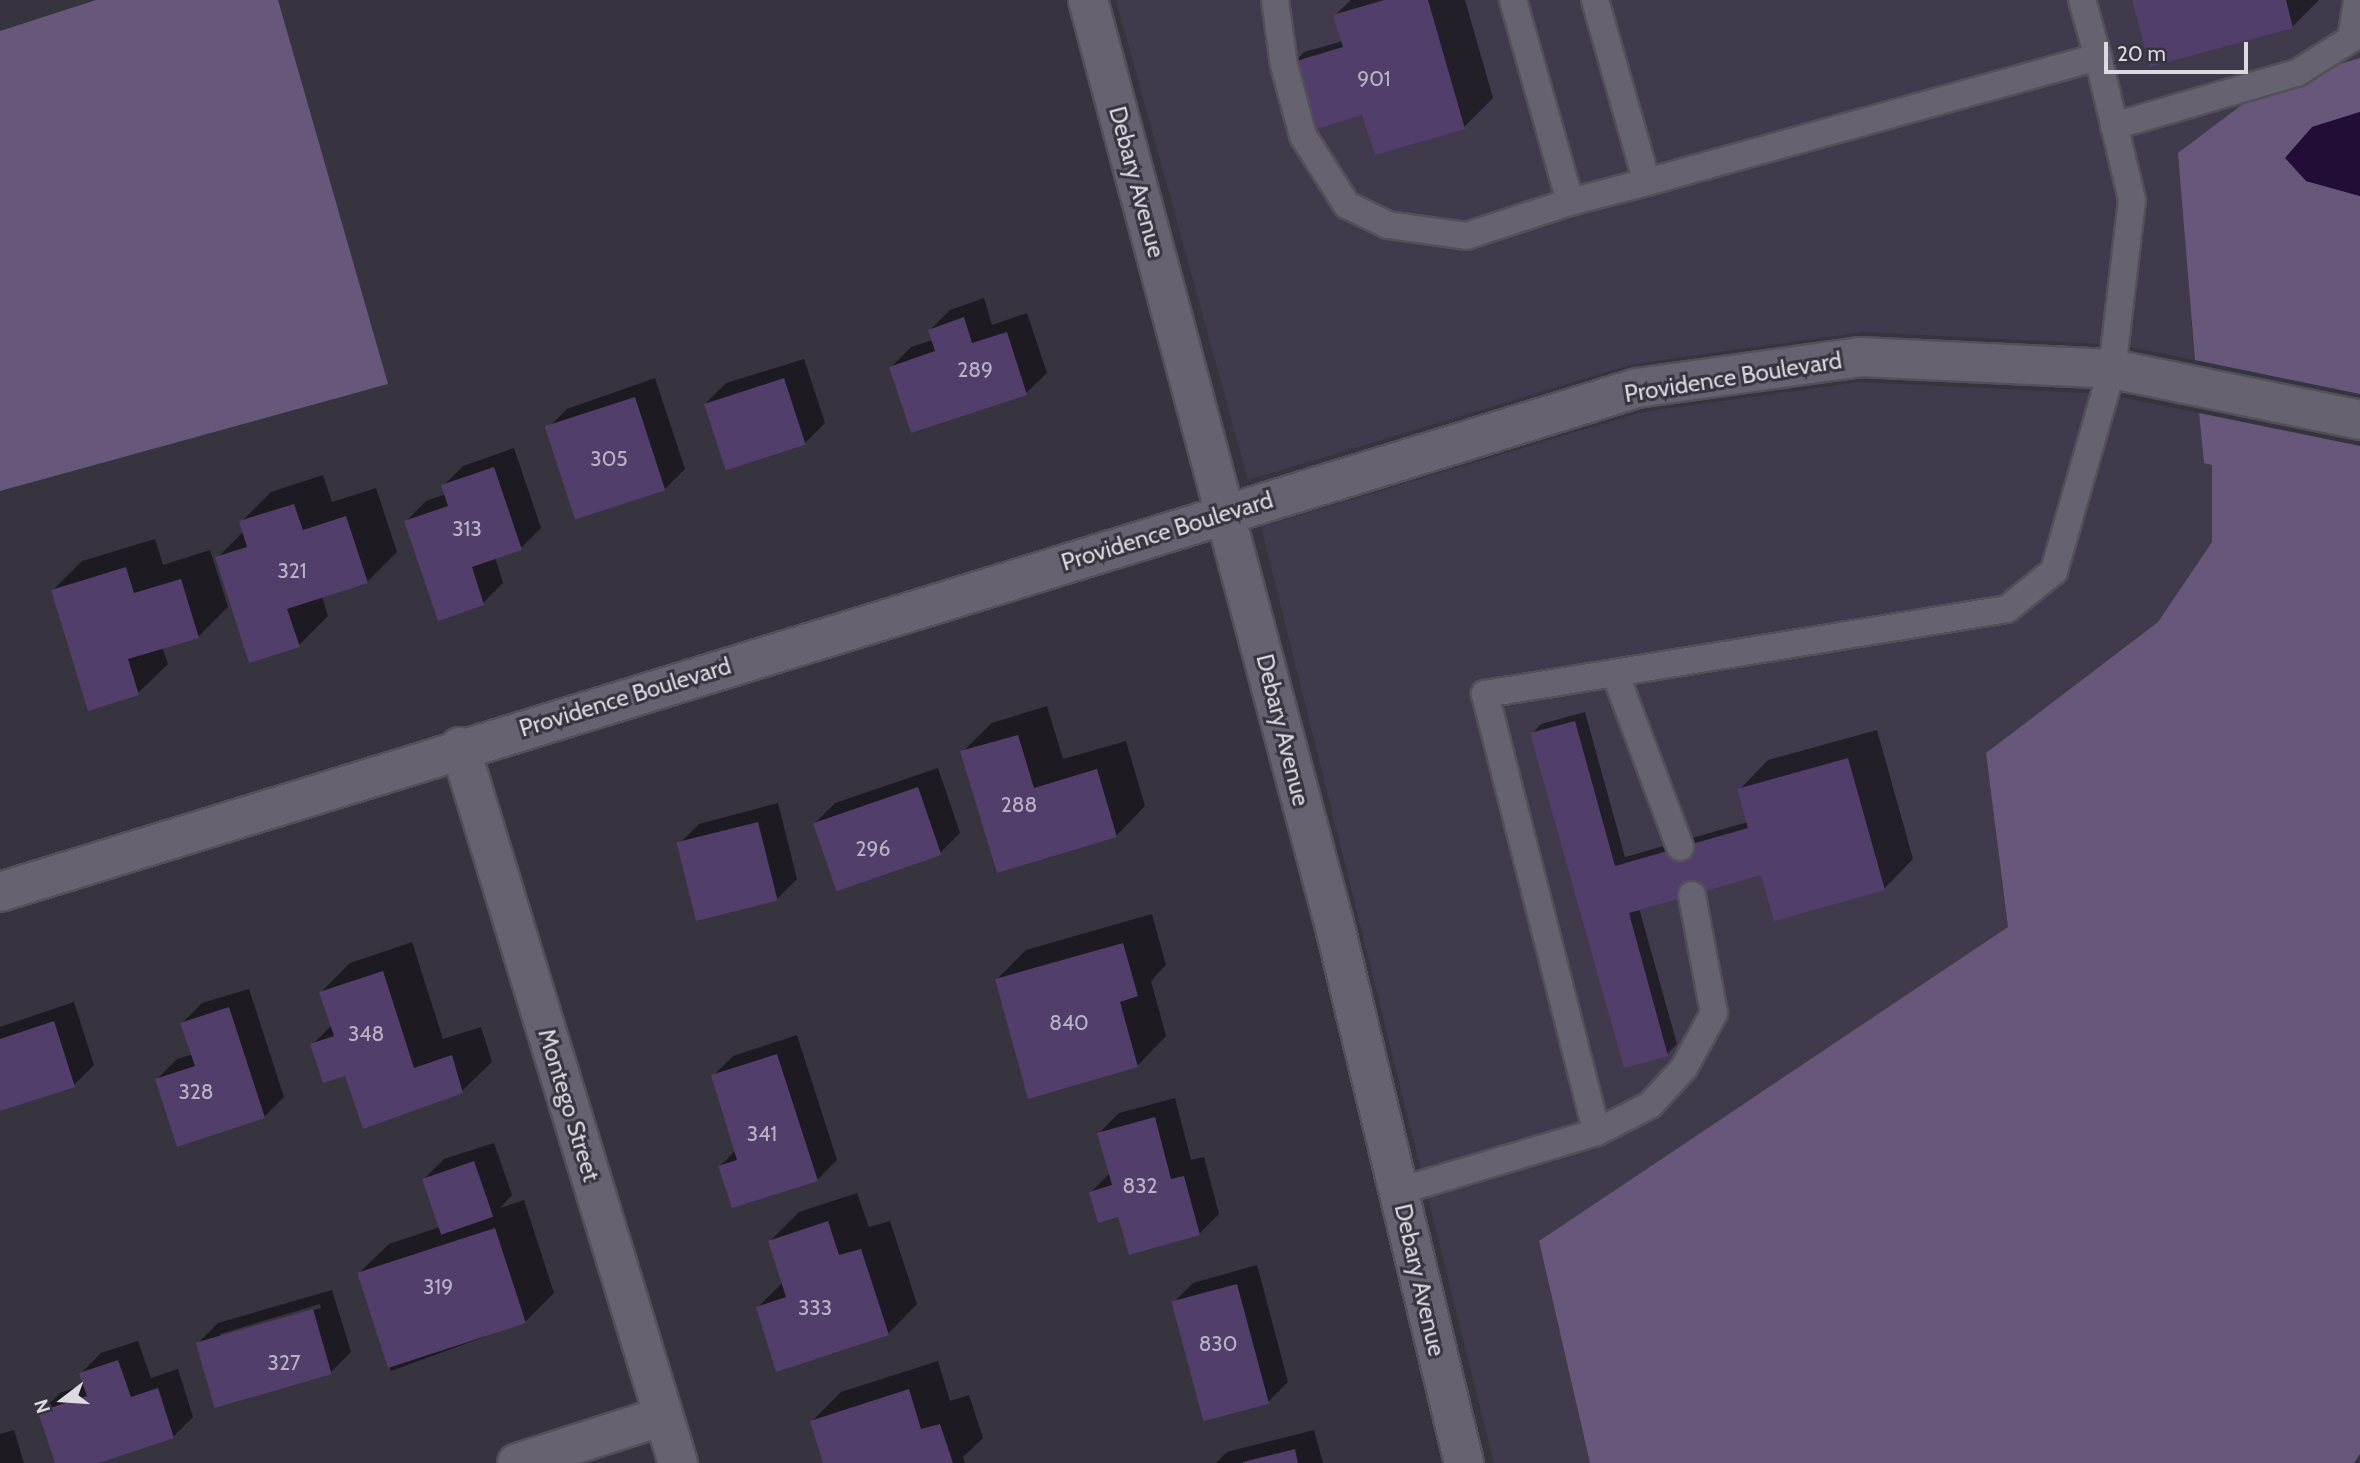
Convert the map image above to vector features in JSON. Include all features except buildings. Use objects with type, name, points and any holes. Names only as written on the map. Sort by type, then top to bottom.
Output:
[{"type":"main road","name":"Debary Avenue","points":[[1088,0],[1228,512],[1399,1191],[1464,1463]]},
{"type":"main road","name":"Providence Boulevard","points":[[0,892],[460,747],[1637,388],[1860,357],[2112,369],[2360,420]]},
{"type":"main road","name":"Montego Street","points":[[460,747],[678,1463]]},
{"type":"main road","points":[[517,1463],[663,1416]]},
{"type":"lane","points":[[1275,0],[1284,65],[1303,136],[1347,205],[1388,225],[1466,236],[1570,202],[2098,57]]},
{"type":"lane","points":[[1514,0],[1570,202]]},
{"type":"lane","points":[[1595,0],[1647,182]]},
{"type":"lane","points":[[1597,1132],[1485,694],[2007,609],[2054,571],[2112,369],[2132,200],[2082,0]]},
{"type":"lane","points":[[2114,126],[2297,73],[2351,39],[2357,0]]},
{"type":"lane","points":[[1615,673],[1680,847]]},
{"type":"lane","points":[[1399,1191],[1597,1132],[1650,1105],[1684,1068],[1714,1013],[1692,895]]},
{"type":"shaded area","points":[[96,0],[278,0],[388,384],[0,491],[0,31]]},
{"type":"shaded area","points":[[1116,0],[2360,0],[2360,58],[2267,86],[2191,322],[2195,360],[2119,345],[1863,332],[1634,364],[1248,480]]},
{"type":"shaded area","points":[[2360,58],[2360,112],[2312,127],[2306,181],[2360,196],[2360,394],[2195,360],[2178,153],[2267,86]]},
{"type":"shaded area","points":[[2360,112],[2360,196],[2306,181],[2285,158],[2312,127]]},
{"type":"shaded area","points":[[1859,382],[2106,394],[2199,413],[2204,463],[2212,464],[2212,542],[2158,622],[1986,753],[2008,927],[1539,1241],[1590,1463],[1494,1463],[1261,527],[1642,412]]},
{"type":"shaded area","points":[[2199,413],[2360,446],[2360,1454],[2354,1463],[1590,1463],[1539,1241],[2008,927],[1986,753],[2158,622],[2212,542],[2212,465],[2204,463]]}]
